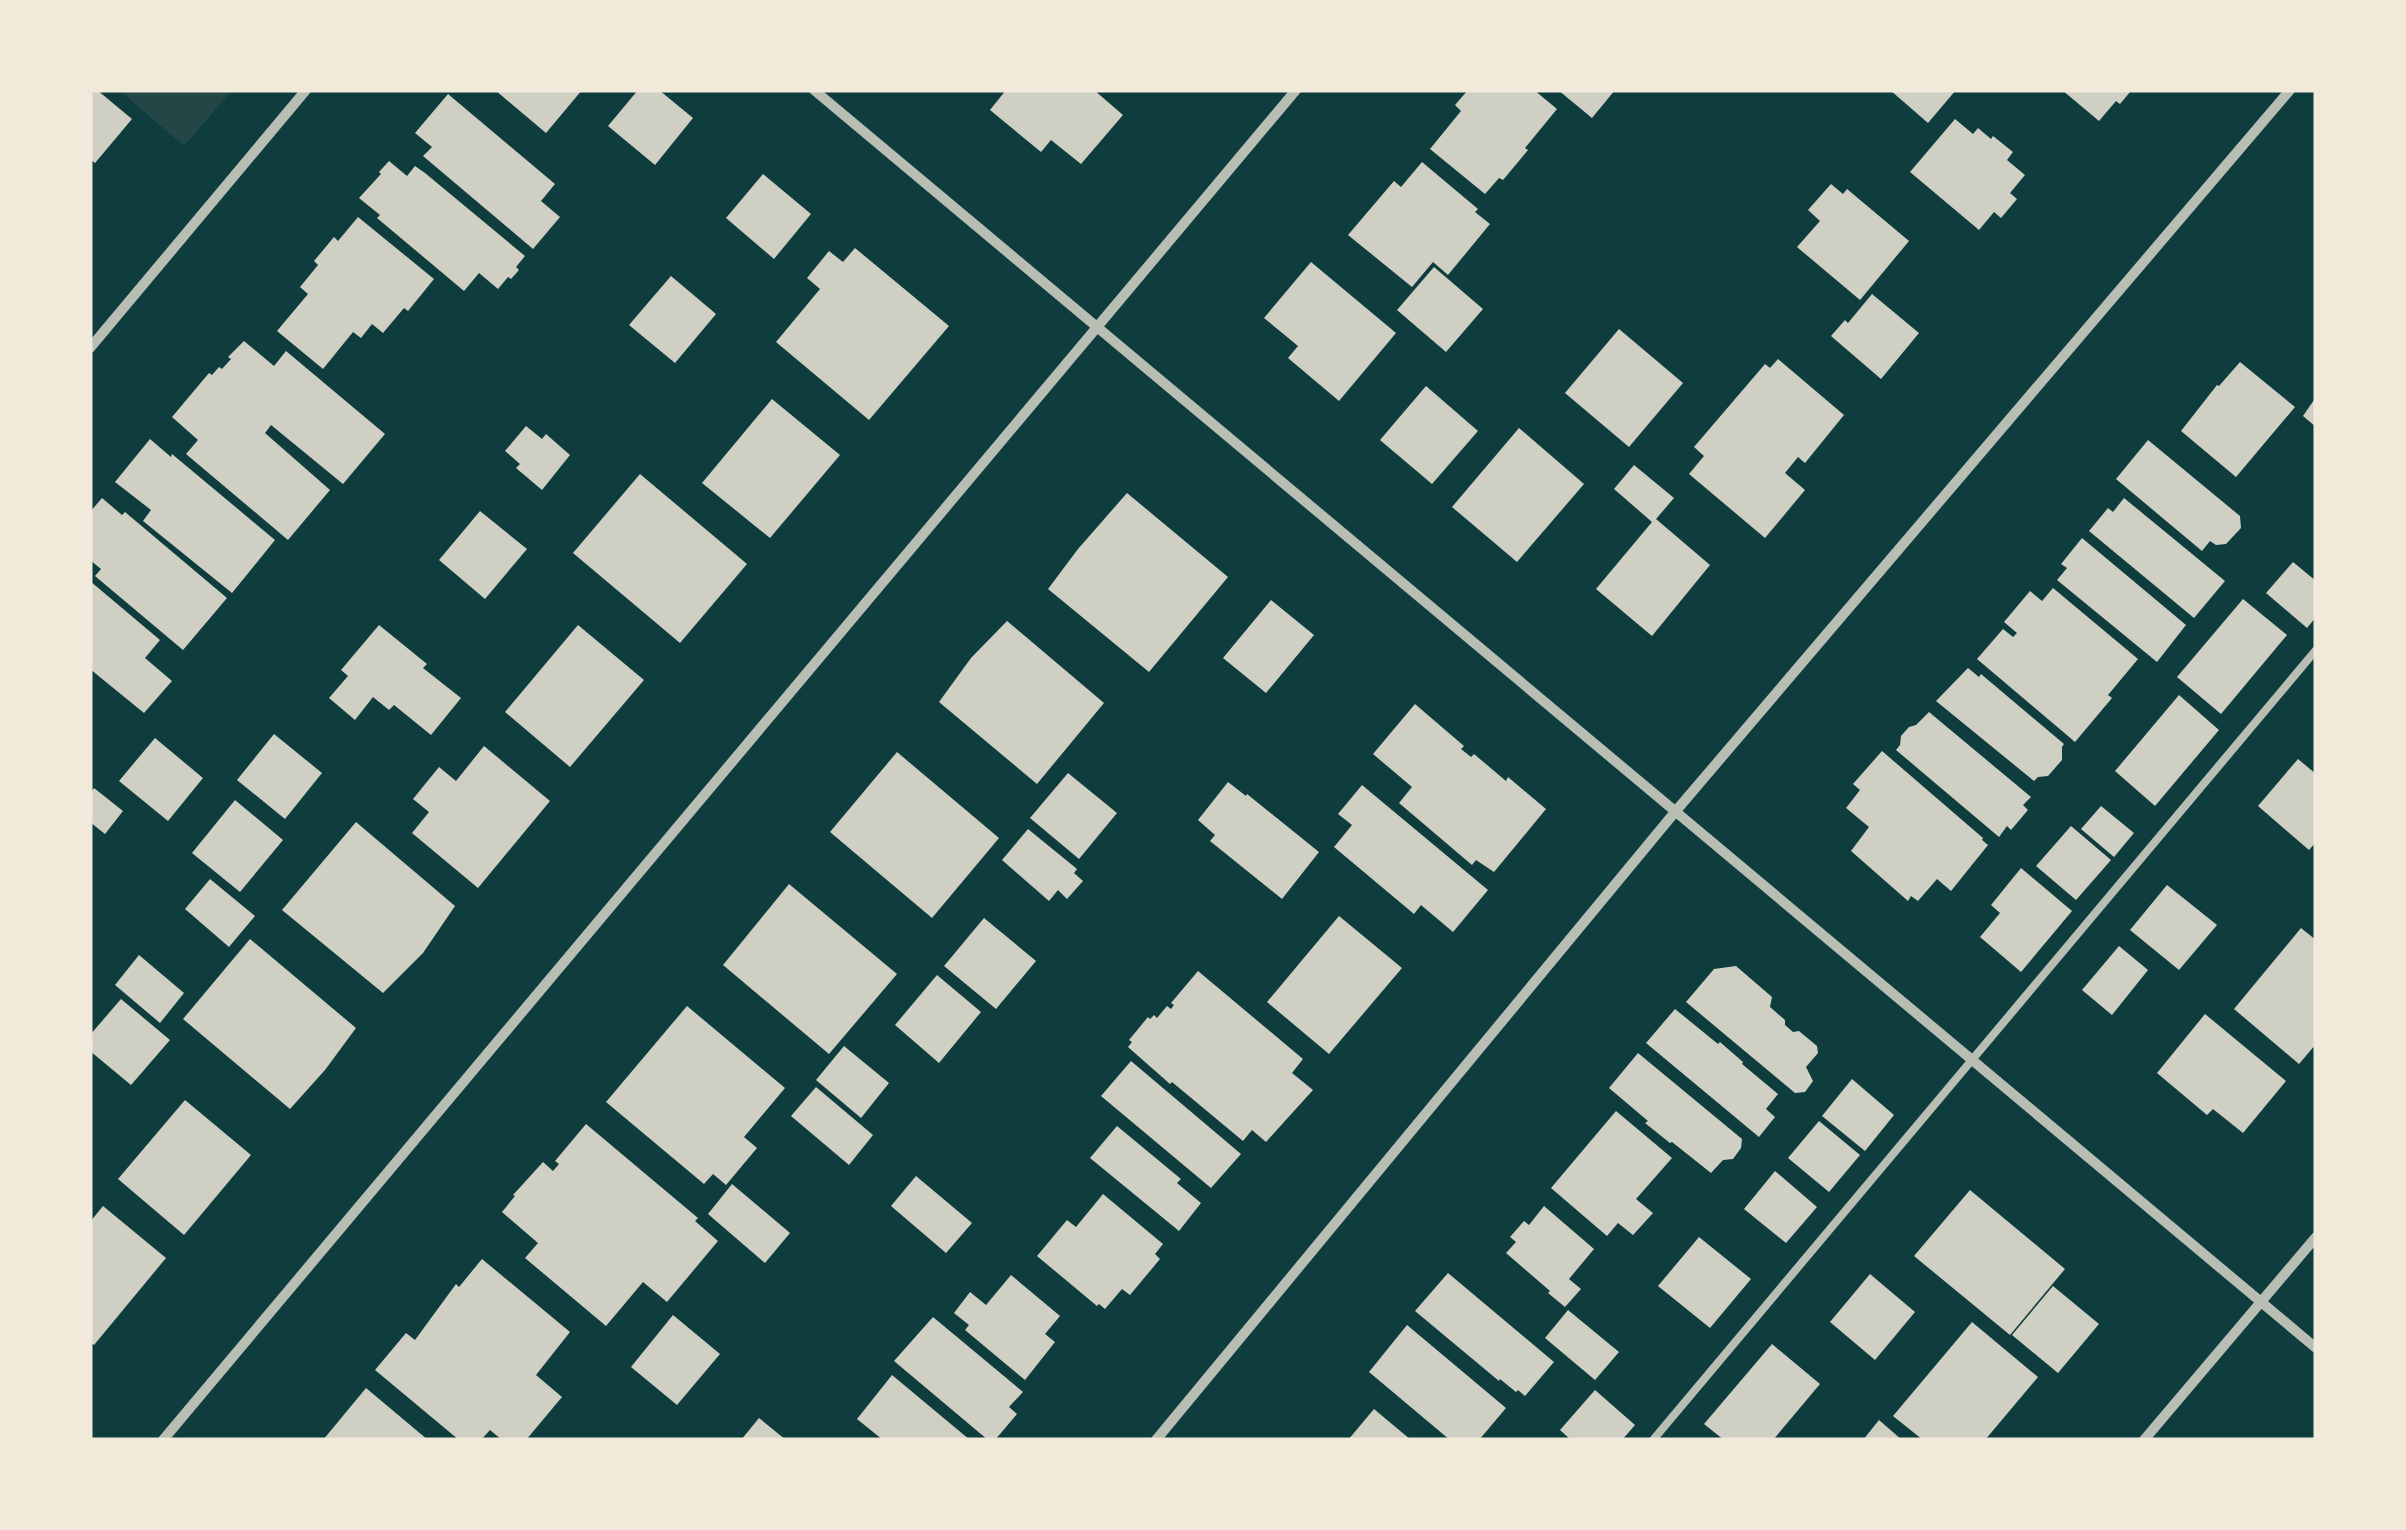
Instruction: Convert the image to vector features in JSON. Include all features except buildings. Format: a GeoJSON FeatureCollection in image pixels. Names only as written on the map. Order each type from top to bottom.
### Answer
{"type":"FeatureCollection","features":[{"type":"Feature","properties":{"kind":"street"},"geometry":{"type":"LineString","coordinates":[[90,348],[306,90]]}},
{"type":"Feature","properties":{"kind":"street"},"geometry":{"type":"LineString","coordinates":[[814,90],[2316,1348]]}},
{"type":"Feature","properties":{"kind":"street"},"geometry":{"type":"LineString","coordinates":[[163,1440],[1296,90]]}},
{"type":"Feature","properties":{"kind":"street"},"geometry":{"type":"LineString","coordinates":[[1156,1440],[1674,812],[2290,90]]}},
{"type":"Feature","properties":{"kind":"street"},"geometry":{"type":"LineString","coordinates":[[2144,1440],[2316,1237]]}},
{"type":"Feature","properties":{"kind":"lane"},"geometry":{"type":"LineString","coordinates":[[1652,1440],[2316,650]]}},
{"type":"Feature","properties":{"kind":"shaded area"},"geometry":{"type":"Polygon","coordinates":[[[119,90],[232,90],[184,146],[119,90]]]}}]}
